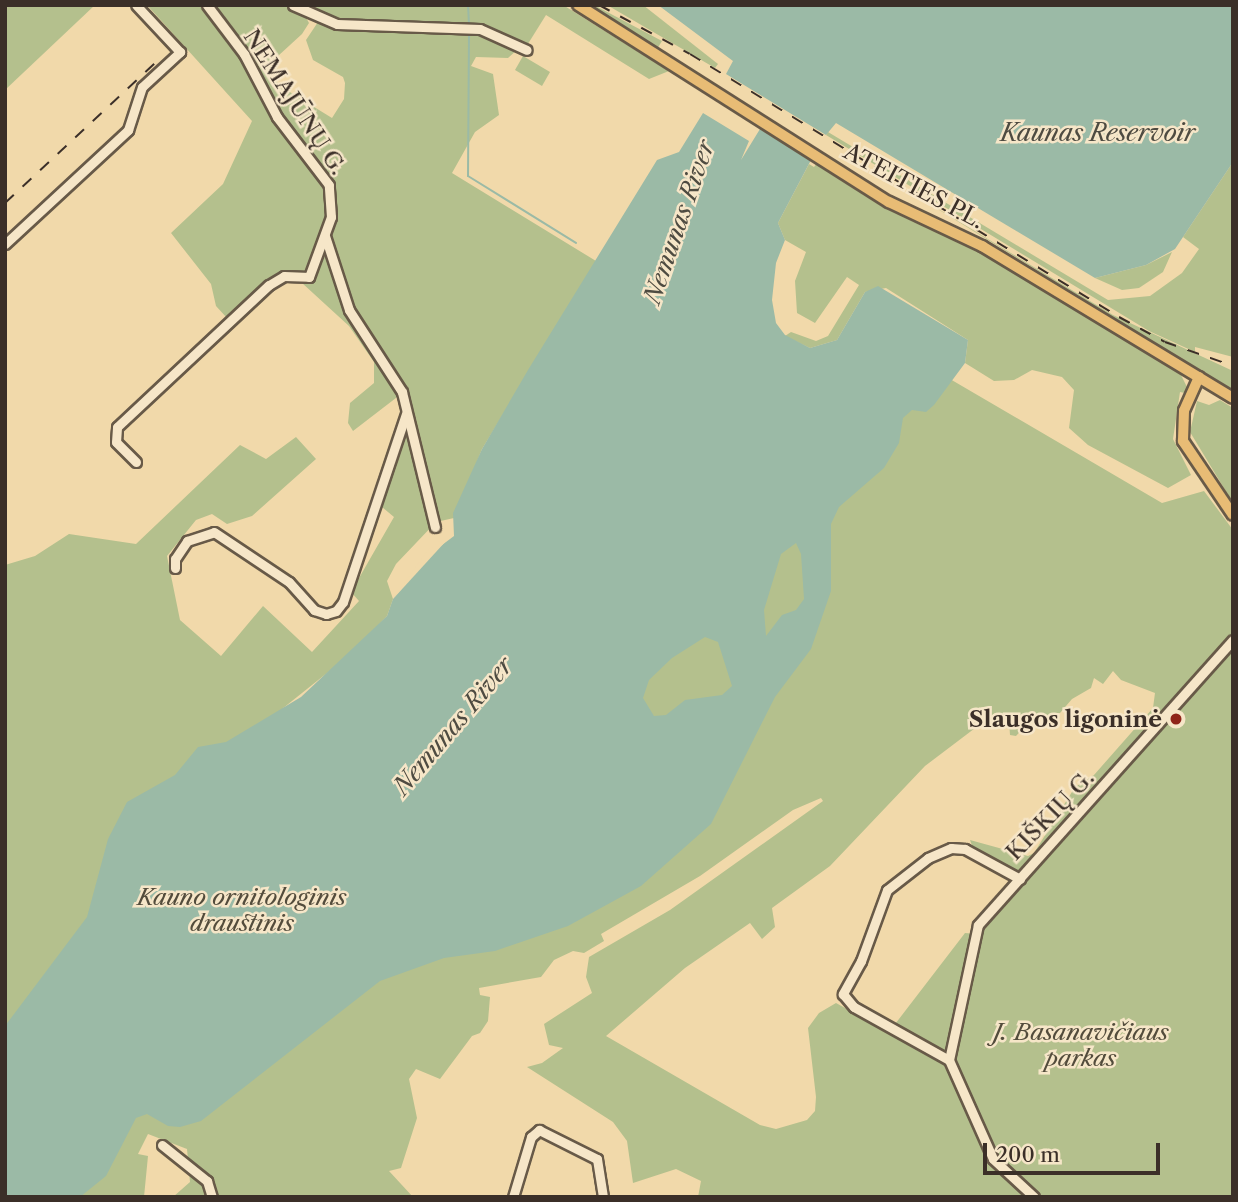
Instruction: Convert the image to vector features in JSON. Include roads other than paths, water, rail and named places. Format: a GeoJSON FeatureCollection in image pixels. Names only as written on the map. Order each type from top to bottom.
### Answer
{"type":"FeatureCollection","features":[{"type":"Feature","properties":{"kind":"main road","name":"ATEITIES PL."},"geometry":{"type":"LineString","coordinates":[[578,5],[889,202],[982,246],[1233,398]]}},
{"type":"Feature","properties":{"kind":"main road"},"geometry":{"type":"LineString","coordinates":[[1199,377],[1184,411],[1181,433],[1190,456],[1233,515]]}},
{"type":"Feature","properties":{"kind":"street"},"geometry":{"type":"LineString","coordinates":[[5,244],[128,130],[142,87],[180,51],[136,5]]}},
{"type":"Feature","properties":{"kind":"street","name":"NEMAJŪNŲ G."},"geometry":{"type":"LineString","coordinates":[[207,5],[244,54],[277,117],[329,186],[332,204],[325,236],[345,303],[395,375],[435,527]]}},
{"type":"Feature","properties":{"kind":"street"},"geometry":{"type":"LineString","coordinates":[[293,5],[337,24],[480,29],[527,50]]}},
{"type":"Feature","properties":{"kind":"street"},"geometry":{"type":"LineString","coordinates":[[136,462],[116,442],[117,427],[269,285],[284,276],[309,277],[325,236]]}},
{"type":"Feature","properties":{"kind":"street"},"geometry":{"type":"LineString","coordinates":[[175,568],[174,559],[187,541],[214,533],[289,582],[314,610],[326,614],[336,611],[343,602],[406,414]]}},
{"type":"Feature","properties":{"kind":"street","name":"KIŠKIŲ G."},"geometry":{"type":"LineString","coordinates":[[949,1060],[843,998],[883,897],[928,859],[951,848],[965,849],[1020,879],[1233,640]]}},
{"type":"Feature","properties":{"kind":"street"},"geometry":{"type":"LineString","coordinates":[[1020,879],[974,933],[949,1060],[993,1159],[1034,1197]]}},
{"type":"Feature","properties":{"kind":"street"},"geometry":{"type":"LineString","coordinates":[[513,1197],[531,1137],[539,1130],[597,1159],[603,1197]]}},
{"type":"Feature","properties":{"kind":"street"},"geometry":{"type":"LineString","coordinates":[[162,1145],[207,1181],[212,1197]]}},
{"type":"Feature","properties":{"kind":"water","name":"Kaunas Reservoir"},"geometry":{"type":"Polygon","coordinates":[[[658,5],[1233,5],[1233,162],[1175,249],[1146,265],[1095,278],[836,123],[826,135],[726,74],[733,61],[658,5]]]}},
{"type":"Feature","properties":{"kind":"water","name":"Kauno ornitologinis draustinis"},"geometry":{"type":"Polygon","coordinates":[[[703,113],[749,141],[741,160],[760,129],[811,160],[778,223],[785,240],[776,263],[772,300],[776,323],[785,335],[810,348],[837,340],[865,292],[878,286],[968,340],[965,363],[934,405],[926,412],[912,410],[903,418],[899,443],[884,468],[839,507],[831,524],[831,591],[811,649],[775,697],[711,824],[641,886],[568,926],[495,951],[444,958],[380,981],[201,1121],[180,1127],[168,1126],[147,1114],[136,1118],[106,1176],[80,1197],[5,1197],[5,1026],[87,917],[108,839],[127,802],[175,775],[198,747],[226,742],[301,697],[387,616],[393,599],[430,554],[454,536],[453,513],[482,449],[657,160],[679,152],[703,113]],[[796,543],[781,554],[764,610],[766,636],[782,615],[796,610],[804,599],[801,554],[796,543]],[[705,637],[672,658],[649,680],[643,698],[654,716],[666,715],[685,700],[722,695],[732,686],[718,642],[705,637]]]}},
{"type":"Feature","properties":{"kind":"waterway"},"geometry":{"type":"LineString","coordinates":[[468,5],[469,23]]}},
{"type":"Feature","properties":{"kind":"waterway"},"geometry":{"type":"LineString","coordinates":[[469,34],[468,176],[576,243]]}},
{"type":"Feature","properties":{"kind":"railway"},"geometry":{"type":"LineString","coordinates":[[599,5],[690,54],[1119,317],[1165,342],[1233,366]]}},
{"type":"Feature","properties":{"kind":"railway"},"geometry":{"type":"LineString","coordinates":[[5,203],[156,62]]}},
{"type":"Feature","properties":{"kind":"place","name":"Slaugos ligoninė"},"geometry":{"type":"Point","coordinates":[1176,719]}},
{"type":"Feature","properties":{"kind":"water label","name":"Nemunas River"},"geometry":{"type":"Point","coordinates":[679,222]}},
{"type":"Feature","properties":{"kind":"water label","name":"Nemunas River"},"geometry":{"type":"Point","coordinates":[453,726]}},
{"type":"Feature","properties":{"kind":"park label","name":"J. Basanavičiaus parkas"},"geometry":{"type":"Point","coordinates":[1081,1045]}}]}
